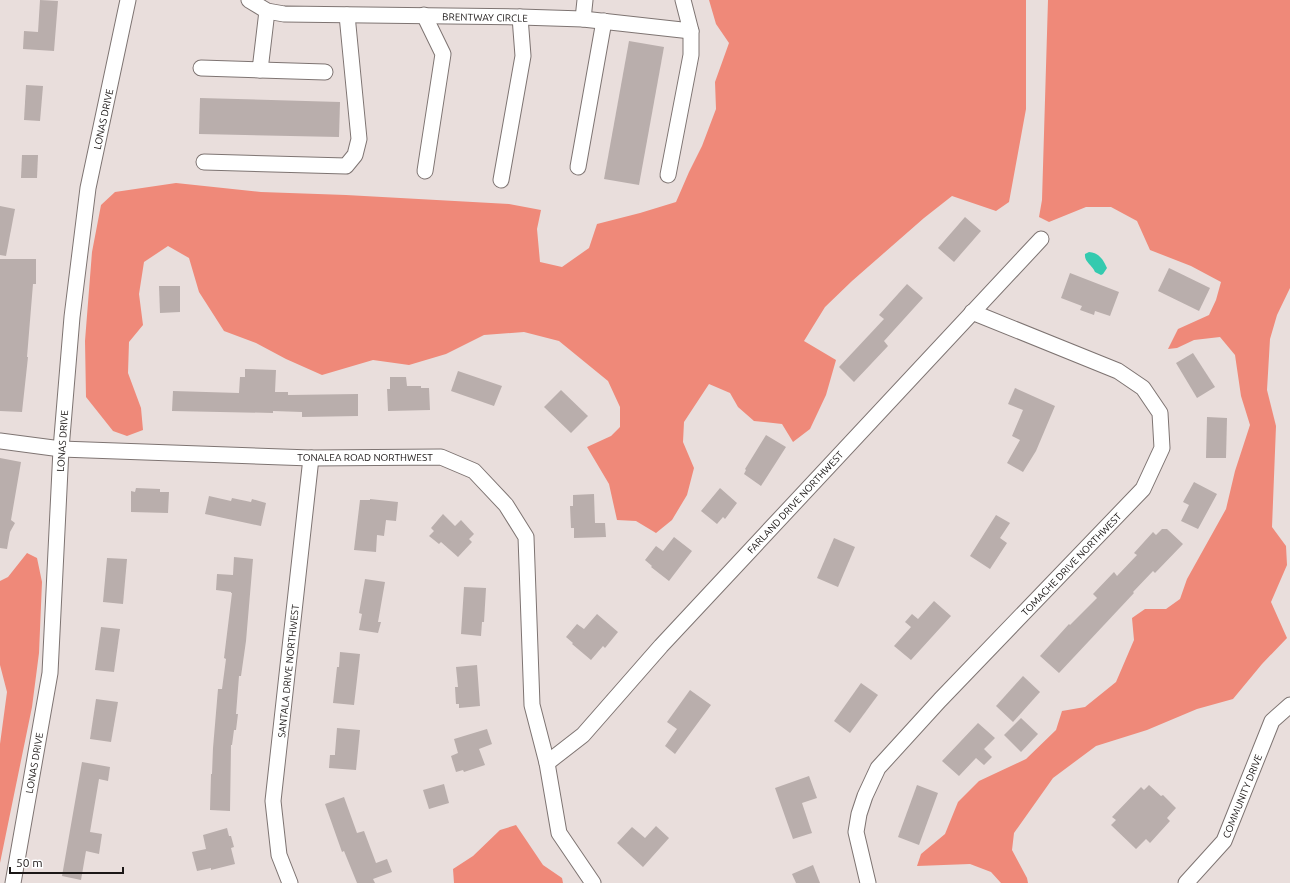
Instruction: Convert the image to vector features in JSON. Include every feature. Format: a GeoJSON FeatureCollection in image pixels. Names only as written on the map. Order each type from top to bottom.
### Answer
{"type":"FeatureCollection","features":[{"type":"Feature","properties":{"kind":"street","name":"LONAS DRIVE"},"geometry":{"type":"LineString","coordinates":[[13,883],[50,673],[61,449],[72,317],[88,188],[128,0]]}},
{"type":"Feature","properties":{"kind":"street","name":"BRENTWAY CIRCLE"},"geometry":{"type":"LineString","coordinates":[[249,0],[268,11],[284,14],[520,17],[604,21],[691,31]]}},
{"type":"Feature","properties":{"kind":"street"},"geometry":{"type":"LineString","coordinates":[[583,20],[585,0]]}},
{"type":"Feature","properties":{"kind":"street"},"geometry":{"type":"LineString","coordinates":[[668,175],[691,55],[691,31],[682,0]]}},
{"type":"Feature","properties":{"kind":"street"},"geometry":{"type":"LineString","coordinates":[[260,70],[268,11]]}},
{"type":"Feature","properties":{"kind":"street"},"geometry":{"type":"LineString","coordinates":[[204,162],[346,166],[355,155],[359,139],[347,15]]}},
{"type":"Feature","properties":{"kind":"street"},"geometry":{"type":"LineString","coordinates":[[424,15],[442,54],[424,171]]}},
{"type":"Feature","properties":{"kind":"street"},"geometry":{"type":"LineString","coordinates":[[501,180],[523,56],[520,17]]}},
{"type":"Feature","properties":{"kind":"street"},"geometry":{"type":"LineString","coordinates":[[578,167],[604,21]]}},
{"type":"Feature","properties":{"kind":"street"},"geometry":{"type":"LineString","coordinates":[[201,68],[325,72]]}},
{"type":"Feature","properties":{"kind":"street","name":"FARLAND DRIVE NORTHWEST"},"geometry":{"type":"LineString","coordinates":[[547,764],[583,735],[661,646],[1041,239]]}},
{"type":"Feature","properties":{"kind":"street","name":"TOMACHE DRIVE NORTHWEST"},"geometry":{"type":"LineString","coordinates":[[868,883],[856,832],[859,814],[865,796],[878,768],[940,700],[1144,489],[1162,448],[1160,413],[1143,388],[1118,371],[972,312]]}},
{"type":"Feature","properties":{"kind":"street","name":"TONALEA ROAD NORTHWEST"},"geometry":{"type":"LineString","coordinates":[[0,441],[61,449],[311,458],[441,457],[474,471],[506,505],[526,537],[532,705],[547,764],[559,833],[593,883]]}},
{"type":"Feature","properties":{"kind":"street","name":"SANTALA DRIVE NORTHWEST"},"geometry":{"type":"LineString","coordinates":[[290,883],[279,855],[274,802],[311,458]]}},
{"type":"Feature","properties":{"kind":"street","name":"COMMUNITY DRIVE"},"geometry":{"type":"LineString","coordinates":[[1186,883],[1224,841],[1272,721],[1290,704]]}},
{"type":"Feature","properties":{"kind":"shaded area"},"geometry":{"type":"Polygon","coordinates":[[[709,0],[1026,0],[1026,109],[1009,202],[996,211],[952,196],[924,218],[852,281],[825,307],[804,341],[836,360],[826,395],[810,429],[793,442],[782,424],[754,421],[738,407],[730,393],[709,384],[684,422],[683,442],[694,468],[687,495],[672,520],[656,533],[636,521],[617,520],[609,484],[587,447],[611,436],[620,427],[620,407],[608,381],[559,341],[524,332],[484,335],[446,354],[409,365],[373,360],[322,375],[286,359],[256,343],[224,331],[199,292],[189,258],[168,246],[144,262],[139,294],[143,325],[129,342],[128,373],[141,408],[143,430],[127,436],[113,431],[86,397],[85,341],[92,252],[101,205],[115,192],[176,183],[261,192],[509,204],[541,210],[537,229],[540,262],[562,267],[589,248],[597,224],[676,202],[702,146],[716,109],[715,82],[729,43],[716,24],[709,0]]]}},
{"type":"Feature","properties":{"kind":"shaded area"},"geometry":{"type":"Polygon","coordinates":[[[1048,0],[1290,0],[1290,288],[1277,315],[1270,339],[1267,390],[1276,426],[1272,527],[1286,546],[1287,565],[1271,602],[1287,638],[1262,664],[1233,699],[1197,709],[1147,730],[1096,746],[1053,778],[1014,833],[1012,850],[1027,878],[1028,883],[1001,883],[991,872],[970,864],[917,866],[921,854],[945,834],[958,802],[979,781],[1026,759],[1056,730],[1062,711],[1085,707],[1116,682],[1134,640],[1132,618],[1145,609],[1166,609],[1180,599],[1187,579],[1226,509],[1235,471],[1250,425],[1241,396],[1235,355],[1220,337],[1194,340],[1177,348],[1168,349],[1178,329],[1209,315],[1216,300],[1221,282],[1191,266],[1150,250],[1137,221],[1111,207],[1086,207],[1049,222],[1039,217],[1042,200],[1048,0]]]}},
{"type":"Feature","properties":{"kind":"shaded area"},"geometry":{"type":"Polygon","coordinates":[[[1089,252],[1098,255],[1104,262],[1107,268],[1103,274],[1101,275],[1095,272],[1087,261],[1085,254],[1089,252]]]}},
{"type":"Feature","properties":{"kind":"shaded area"},"geometry":{"type":"Polygon","coordinates":[[[27,553],[37,558],[42,582],[39,653],[32,707],[0,863],[0,744],[7,692],[0,665],[0,581],[8,577],[27,553]]]}},
{"type":"Feature","properties":{"kind":"shaded area"},"geometry":{"type":"Polygon","coordinates":[[[516,825],[543,865],[562,878],[563,883],[454,883],[453,869],[473,856],[500,830],[516,825]]]}},
{"type":"Feature","properties":{"kind":"building"},"geometry":{"type":"Polygon","coordinates":[[[40,0],[58,1],[54,51],[23,49],[24,31],[38,32],[40,0]]]}},
{"type":"Feature","properties":{"kind":"building"},"geometry":{"type":"Polygon","coordinates":[[[629,41],[664,47],[639,185],[604,179],[629,41]]]}},
{"type":"Feature","properties":{"kind":"building"},"geometry":{"type":"Polygon","coordinates":[[[26,85],[43,86],[40,121],[24,120],[26,85]]]}},
{"type":"Feature","properties":{"kind":"building"},"geometry":{"type":"Polygon","coordinates":[[[200,98],[340,102],[339,137],[199,134],[200,98]]]}},
{"type":"Feature","properties":{"kind":"building"},"geometry":{"type":"Polygon","coordinates":[[[22,155],[38,155],[37,178],[21,178],[22,155]]]}},
{"type":"Feature","properties":{"kind":"building"},"geometry":{"type":"Polygon","coordinates":[[[0,206],[15,209],[6,256],[0,255],[0,206]]]}},
{"type":"Feature","properties":{"kind":"building"},"geometry":{"type":"Polygon","coordinates":[[[965,217],[981,231],[954,262],[938,248],[965,217]]]}},
{"type":"Feature","properties":{"kind":"building"},"geometry":{"type":"Polygon","coordinates":[[[0,259],[36,259],[36,284],[33,284],[28,357],[22,412],[0,411],[0,259]]]}},
{"type":"Feature","properties":{"kind":"building"},"geometry":{"type":"Polygon","coordinates":[[[1169,268],[1210,288],[1199,311],[1158,291],[1169,268]]]}},
{"type":"Feature","properties":{"kind":"building"},"geometry":{"type":"Polygon","coordinates":[[[1070,273],[1119,292],[1110,316],[1095,311],[1094,315],[1080,310],[1082,306],[1061,298],[1070,273]]]}},
{"type":"Feature","properties":{"kind":"building"},"geometry":{"type":"Polygon","coordinates":[[[907,284],[923,298],[884,341],[888,346],[854,382],[839,367],[884,319],[879,315],[907,284]]]}},
{"type":"Feature","properties":{"kind":"building"},"geometry":{"type":"Polygon","coordinates":[[[159,286],[180,286],[180,312],[160,313],[159,286]]]}},
{"type":"Feature","properties":{"kind":"building"},"geometry":{"type":"Polygon","coordinates":[[[1193,353],[1215,387],[1197,398],[1176,363],[1193,353]]]}},
{"type":"Feature","properties":{"kind":"building"},"geometry":{"type":"Polygon","coordinates":[[[245,369],[276,370],[275,392],[288,392],[288,395],[358,394],[358,416],[302,417],[302,412],[273,411],[273,413],[172,411],[173,391],[239,393],[240,377],[245,377],[245,369]]]}},
{"type":"Feature","properties":{"kind":"building"},"geometry":{"type":"Polygon","coordinates":[[[458,371],[502,386],[494,406],[451,391],[458,371]]]}},
{"type":"Feature","properties":{"kind":"building"},"geometry":{"type":"Polygon","coordinates":[[[390,377],[406,377],[407,386],[421,386],[421,388],[429,388],[430,410],[388,411],[387,389],[390,389],[390,377]]]}},
{"type":"Feature","properties":{"kind":"building"},"geometry":{"type":"Polygon","coordinates":[[[1015,388],[1055,406],[1036,451],[1023,472],[1007,463],[1020,440],[1012,436],[1023,410],[1008,404],[1015,388]]]}},
{"type":"Feature","properties":{"kind":"building"},"geometry":{"type":"Polygon","coordinates":[[[561,390],[588,416],[571,433],[544,407],[561,390]]]}},
{"type":"Feature","properties":{"kind":"building"},"geometry":{"type":"Polygon","coordinates":[[[1207,417],[1227,418],[1226,458],[1206,458],[1207,417]]]}},
{"type":"Feature","properties":{"kind":"building"},"geometry":{"type":"Polygon","coordinates":[[[766,435],[786,447],[761,486],[744,474],[745,469],[766,435]]]}},
{"type":"Feature","properties":{"kind":"building"},"geometry":{"type":"Polygon","coordinates":[[[0,458],[21,462],[11,520],[15,523],[10,532],[7,549],[0,548],[0,458]]]}},
{"type":"Feature","properties":{"kind":"building"},"geometry":{"type":"Polygon","coordinates":[[[1194,482],[1217,494],[1198,529],[1181,521],[1189,505],[1183,502],[1194,482]]]}},
{"type":"Feature","properties":{"kind":"building"},"geometry":{"type":"Polygon","coordinates":[[[136,488],[160,489],[160,492],[169,492],[168,513],[131,512],[131,491],[135,492],[136,488]]]}},
{"type":"Feature","properties":{"kind":"building"},"geometry":{"type":"Polygon","coordinates":[[[720,488],[737,503],[725,519],[723,517],[717,524],[701,511],[720,488]]]}},
{"type":"Feature","properties":{"kind":"building"},"geometry":{"type":"Polygon","coordinates":[[[594,494],[595,523],[605,523],[606,537],[574,538],[574,528],[571,528],[570,506],[573,506],[573,495],[594,494]]]}},
{"type":"Feature","properties":{"kind":"building"},"geometry":{"type":"Polygon","coordinates":[[[209,496],[231,501],[232,498],[251,502],[252,499],[266,503],[261,526],[205,514],[209,496]]]}},
{"type":"Feature","properties":{"kind":"building"},"geometry":{"type":"Polygon","coordinates":[[[370,499],[398,502],[396,521],[386,520],[384,536],[377,535],[376,552],[354,550],[360,500],[370,499]]]}},
{"type":"Feature","properties":{"kind":"building"},"geometry":{"type":"Polygon","coordinates":[[[443,514],[455,526],[461,520],[474,534],[469,539],[472,542],[458,557],[441,542],[439,544],[429,536],[434,531],[431,528],[443,514]]]}},
{"type":"Feature","properties":{"kind":"building"},"geometry":{"type":"Polygon","coordinates":[[[996,515],[1010,523],[1000,538],[1007,543],[990,569],[970,556],[996,515]]]}},
{"type":"Feature","properties":{"kind":"building"},"geometry":{"type":"Polygon","coordinates":[[[1162,529],[1167,529],[1183,544],[1155,573],[1153,571],[1059,673],[1040,656],[1069,624],[1070,625],[1097,598],[1093,594],[1114,572],[1117,576],[1137,555],[1134,553],[1153,532],[1156,535],[1162,529]]]}},
{"type":"Feature","properties":{"kind":"building"},"geometry":{"type":"Polygon","coordinates":[[[674,537],[692,551],[669,581],[651,567],[652,566],[645,560],[656,546],[663,551],[674,537]]]}},
{"type":"Feature","properties":{"kind":"building"},"geometry":{"type":"Polygon","coordinates":[[[834,538],[855,547],[838,587],[817,578],[834,538]]]}},
{"type":"Feature","properties":{"kind":"building"},"geometry":{"type":"Polygon","coordinates":[[[234,557],[253,559],[246,641],[241,676],[239,676],[236,714],[238,714],[236,730],[234,730],[231,745],[230,811],[210,810],[211,774],[218,689],[222,689],[226,659],[224,658],[232,593],[216,590],[217,574],[233,575],[234,557]]]}},
{"type":"Feature","properties":{"kind":"building"},"geometry":{"type":"Polygon","coordinates":[[[107,558],[127,559],[123,604],[103,602],[107,558]]]}},
{"type":"Feature","properties":{"kind":"building"},"geometry":{"type":"Polygon","coordinates":[[[365,579],[385,582],[378,622],[381,622],[378,633],[359,630],[362,614],[359,613],[365,579]]]}},
{"type":"Feature","properties":{"kind":"building"},"geometry":{"type":"Polygon","coordinates":[[[464,587],[486,588],[484,622],[482,622],[481,636],[461,634],[464,587]]]}},
{"type":"Feature","properties":{"kind":"building"},"geometry":{"type":"Polygon","coordinates":[[[934,601],[951,616],[911,660],[894,646],[911,627],[905,622],[912,614],[918,619],[934,601]]]}},
{"type":"Feature","properties":{"kind":"building"},"geometry":{"type":"Polygon","coordinates":[[[597,614],[618,632],[605,648],[603,646],[591,660],[566,637],[577,624],[584,629],[597,614]]]}},
{"type":"Feature","properties":{"kind":"building"},"geometry":{"type":"Polygon","coordinates":[[[101,627],[120,629],[114,672],[95,670],[101,627]]]}},
{"type":"Feature","properties":{"kind":"building"},"geometry":{"type":"Polygon","coordinates":[[[340,652],[360,654],[354,705],[333,703],[340,652]]]}},
{"type":"Feature","properties":{"kind":"building"},"geometry":{"type":"Polygon","coordinates":[[[477,665],[480,706],[459,708],[459,704],[456,704],[455,687],[458,687],[456,667],[477,665]]]}},
{"type":"Feature","properties":{"kind":"building"},"geometry":{"type":"Polygon","coordinates":[[[1023,676],[1040,692],[1013,722],[996,706],[1023,676]]]}},
{"type":"Feature","properties":{"kind":"building"},"geometry":{"type":"Polygon","coordinates":[[[861,683],[878,695],[850,733],[834,721],[861,683]]]}},
{"type":"Feature","properties":{"kind":"building"},"geometry":{"type":"Polygon","coordinates":[[[690,690],[711,705],[675,754],[665,746],[677,729],[667,722],[690,690]]]}},
{"type":"Feature","properties":{"kind":"building"},"geometry":{"type":"Polygon","coordinates":[[[96,699],[118,702],[111,742],[90,739],[96,699]]]}},
{"type":"Feature","properties":{"kind":"building"},"geometry":{"type":"Polygon","coordinates":[[[1021,718],[1038,734],[1021,752],[1004,735],[1021,718]]]}},
{"type":"Feature","properties":{"kind":"building"},"geometry":{"type":"Polygon","coordinates":[[[978,723],[995,738],[984,749],[992,757],[984,765],[976,758],[959,776],[942,761],[978,723]]]}},
{"type":"Feature","properties":{"kind":"building"},"geometry":{"type":"Polygon","coordinates":[[[337,728],[360,730],[356,770],[329,768],[330,755],[335,755],[337,728]]]}},
{"type":"Feature","properties":{"kind":"building"},"geometry":{"type":"Polygon","coordinates":[[[487,729],[492,744],[479,749],[485,765],[464,772],[463,770],[456,772],[451,756],[458,753],[454,739],[487,729]]]}},
{"type":"Feature","properties":{"kind":"building"},"geometry":{"type":"Polygon","coordinates":[[[82,762],[110,767],[108,781],[99,779],[90,832],[102,834],[99,854],[86,851],[81,880],[62,876],[82,762]]]}},
{"type":"Feature","properties":{"kind":"building"},"geometry":{"type":"Polygon","coordinates":[[[809,776],[817,798],[802,803],[812,833],[793,839],[775,788],[809,776]]]}},
{"type":"Feature","properties":{"kind":"building"},"geometry":{"type":"Polygon","coordinates":[[[444,784],[449,803],[429,809],[423,790],[444,784]]]}},
{"type":"Feature","properties":{"kind":"building"},"geometry":{"type":"Polygon","coordinates":[[[917,785],[938,793],[919,845],[898,837],[917,785]]]}},
{"type":"Feature","properties":{"kind":"building"},"geometry":{"type":"Polygon","coordinates":[[[1149,785],[1161,796],[1163,795],[1176,808],[1167,818],[1170,821],[1150,843],[1146,839],[1136,849],[1111,825],[1116,820],[1112,817],[1141,787],[1144,790],[1149,785]]]}},
{"type":"Feature","properties":{"kind":"building"},"geometry":{"type":"Polygon","coordinates":[[[344,797],[357,833],[364,831],[376,863],[387,859],[392,872],[373,879],[375,883],[357,883],[344,851],[342,852],[325,804],[344,797]]]}},
{"type":"Feature","properties":{"kind":"building"},"geometry":{"type":"Polygon","coordinates":[[[656,826],[669,838],[643,867],[617,843],[632,827],[645,838],[656,826]]]}},
{"type":"Feature","properties":{"kind":"building"},"geometry":{"type":"Polygon","coordinates":[[[227,828],[234,847],[231,848],[235,864],[211,870],[211,868],[197,871],[192,852],[206,849],[203,835],[227,828]]]}},
{"type":"Feature","properties":{"kind":"building"},"geometry":{"type":"Polygon","coordinates":[[[813,865],[820,883],[796,883],[792,874],[813,865]]]}}]}
